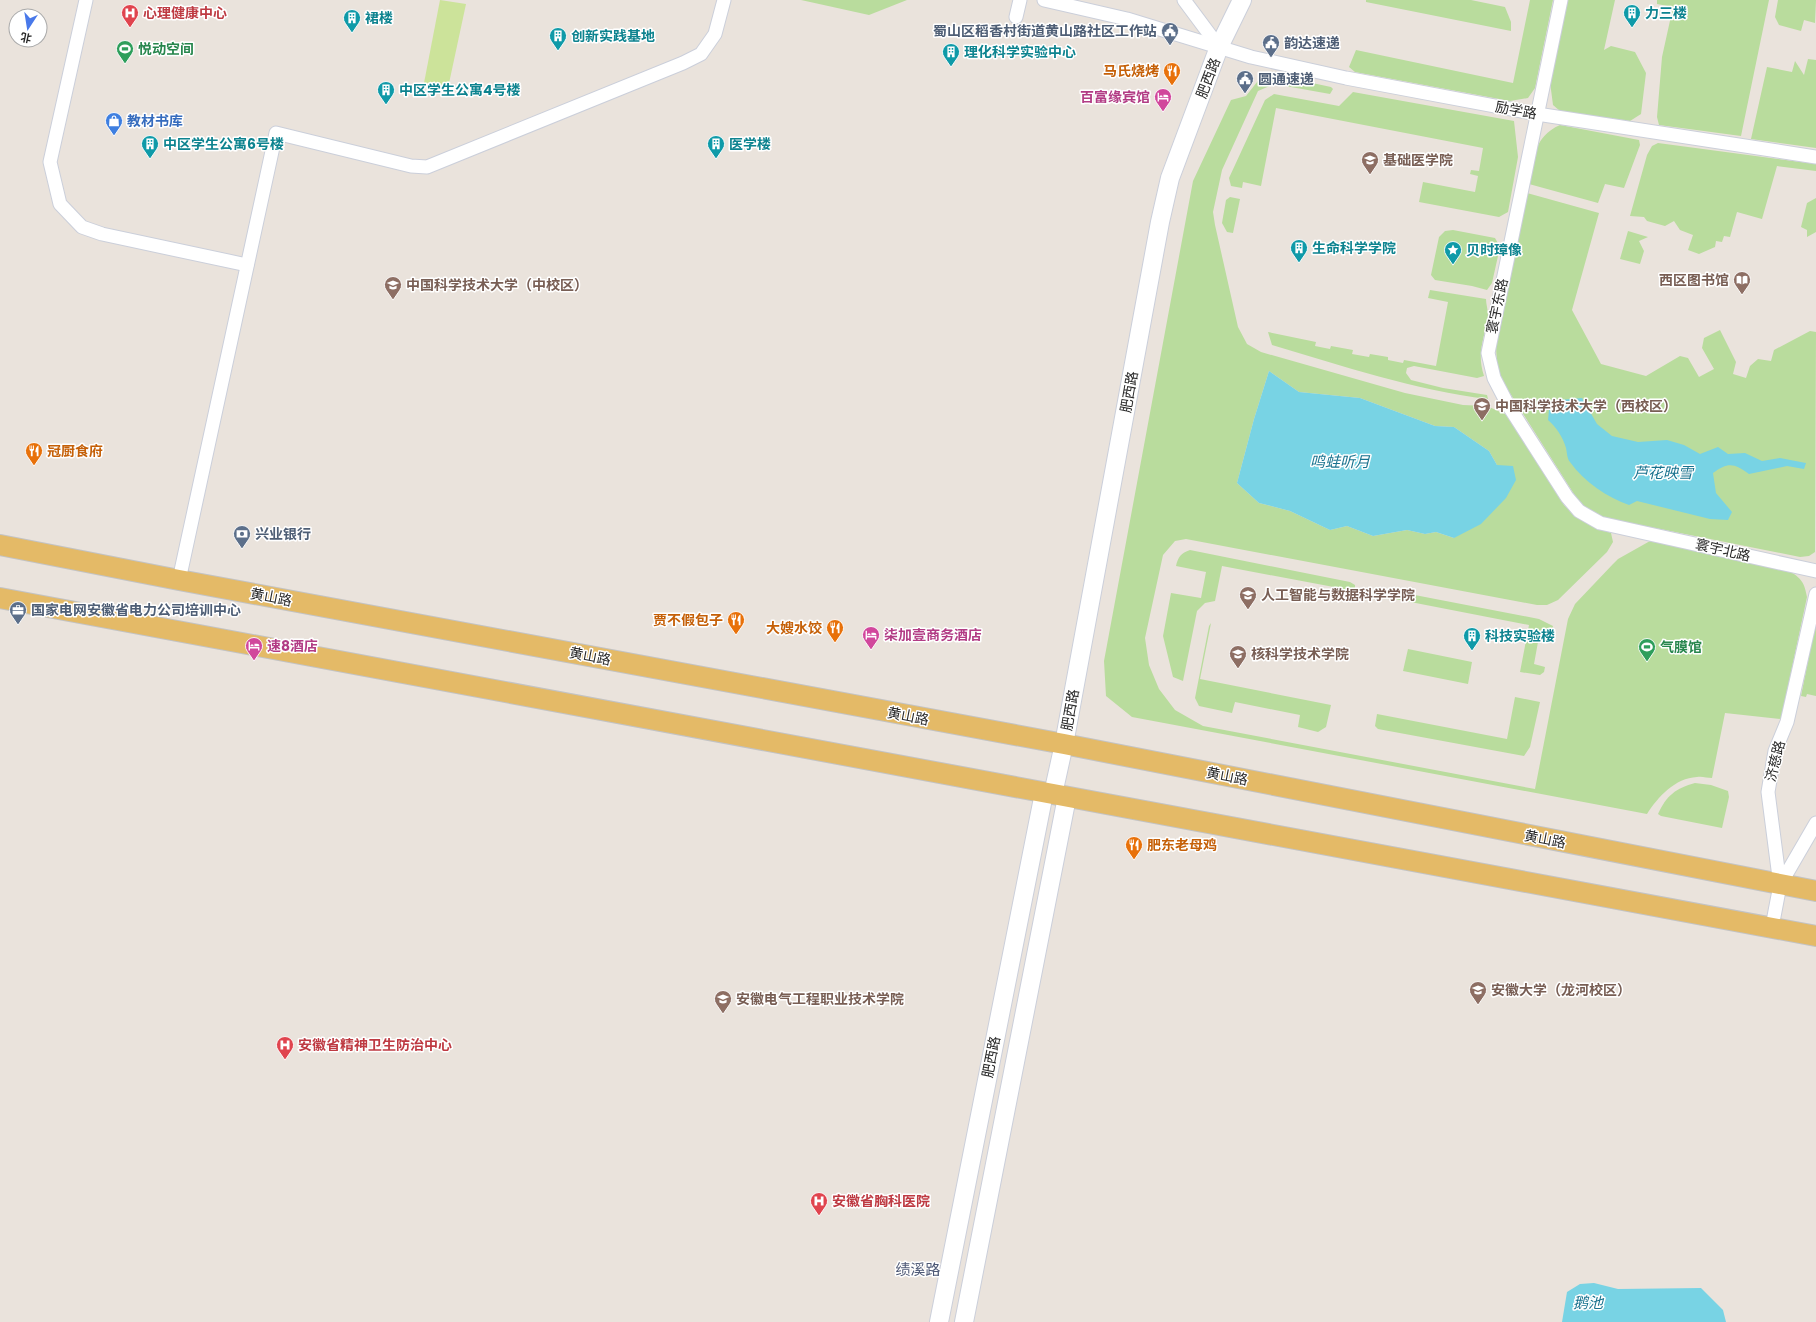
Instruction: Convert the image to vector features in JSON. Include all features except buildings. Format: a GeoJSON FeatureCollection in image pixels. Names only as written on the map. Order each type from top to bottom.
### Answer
{"type":"FeatureCollection","features":[{"type":"Feature","properties":{"kind":"main road","name":"肥西路"},"geometry":{"type":"LineString","coordinates":[[939,1322],[1054,795],[1166,192],[1219,47],[1242,0]]}},
{"type":"Feature","properties":{"kind":"main road","name":"黄山路"},"geometry":{"type":"LineString","coordinates":[[0,544],[179,580],[1064,744],[1816,891]]}},
{"type":"Feature","properties":{"kind":"main road"},"geometry":{"type":"LineString","coordinates":[[0,598],[1816,936]]}},
{"type":"Feature","properties":{"kind":"main road","name":"肥西路"},"geometry":{"type":"LineString","coordinates":[[964,1322],[1054,795]]}},
{"type":"Feature","properties":{"kind":"street"},"geometry":{"type":"LineString","coordinates":[[86,0],[50,162],[60,204],[82,227],[102,234],[247,265]]}},
{"type":"Feature","properties":{"kind":"street"},"geometry":{"type":"LineString","coordinates":[[179,580],[276,133],[411,166],[427,166],[683,63],[701,54],[715,34],[724,0]]}},
{"type":"Feature","properties":{"kind":"street"},"geometry":{"type":"LineString","coordinates":[[1016,17],[1020,0]]}},
{"type":"Feature","properties":{"kind":"street","name":"励学路"},"geometry":{"type":"LineString","coordinates":[[1044,0],[1127,19],[1251,57],[1346,78],[1537,114],[1816,157]]}},
{"type":"Feature","properties":{"kind":"street"},"geometry":{"type":"LineString","coordinates":[[1184,0],[1219,47]]}},
{"type":"Feature","properties":{"kind":"street","name":"寰宇东路"},"geometry":{"type":"LineString","coordinates":[[1561,0],[1488,353],[1494,378],[1508,405],[1567,498],[1579,511],[1600,523],[1631,530]]}},
{"type":"Feature","properties":{"kind":"street","name":"寰宇北路"},"geometry":{"type":"LineString","coordinates":[[1631,530],[1816,571]]}},
{"type":"Feature","properties":{"kind":"street","name":"济慈路"},"geometry":{"type":"LineString","coordinates":[[1780,885],[1768,792],[1769,781],[1776,751],[1787,722],[1816,594]]}},
{"type":"Feature","properties":{"kind":"street"},"geometry":{"type":"LineString","coordinates":[[1772,927],[1780,885],[1816,823]]}},
{"type":"Feature","properties":{"kind":"green space"},"geometry":{"type":"Polygon","coordinates":[[[440,0],[466,4],[448,88],[424,83],[440,0]]]}},
{"type":"Feature","properties":{"kind":"green space"},"geometry":{"type":"Polygon","coordinates":[[[801,0],[907,0],[869,15],[801,0]]]}},
{"type":"Feature","properties":{"kind":"green space"},"geometry":{"type":"Polygon","coordinates":[[[1366,0],[1471,0],[1505,7],[1511,22],[1511,31],[1366,2],[1366,0]]]}},
{"type":"Feature","properties":{"kind":"green space"},"geometry":{"type":"Polygon","coordinates":[[[1530,0],[1553,0],[1535,88],[1528,98],[1510,101],[1355,72],[1349,67],[1356,50],[1513,83],[1530,0]]]}},
{"type":"Feature","properties":{"kind":"green space"},"geometry":{"type":"Polygon","coordinates":[[[1568,0],[1615,0],[1604,50],[1611,46],[1635,52],[1646,73],[1641,114],[1630,121],[1560,111],[1553,105],[1550,82],[1568,0]]]}},
{"type":"Feature","properties":{"kind":"green space"},"geometry":{"type":"Polygon","coordinates":[[[1657,0],[1769,0],[1741,136],[1659,125],[1657,117],[1662,57],[1673,7],[1657,4],[1657,0]]]}},
{"type":"Feature","properties":{"kind":"green space"},"geometry":{"type":"Polygon","coordinates":[[[1778,0],[1816,0],[1815,23],[1804,20],[1801,31],[1779,25],[1775,17],[1778,0]]]}},
{"type":"Feature","properties":{"kind":"green space"},"geometry":{"type":"Polygon","coordinates":[[[1808,59],[1816,60],[1816,148],[1751,139],[1767,67],[1792,72],[1795,61],[1804,75],[1808,59]]]}},
{"type":"Feature","properties":{"kind":"green space"},"geometry":{"type":"Polygon","coordinates":[[[1270,74],[1331,87],[1333,89],[1330,94],[1274,84],[1258,91],[1222,170],[1213,212],[1238,327],[1247,344],[1261,352],[1405,393],[1463,405],[1487,406],[1507,415],[1564,505],[1586,522],[1611,533],[1613,542],[1607,552],[1558,600],[1547,605],[1537,605],[1186,539],[1175,541],[1163,555],[1145,638],[1149,665],[1159,689],[1175,710],[1203,726],[1535,789],[1568,619],[1575,604],[1618,559],[1650,541],[1785,569],[1794,574],[1803,583],[1806,591],[1807,597],[1781,719],[1725,713],[1712,778],[1689,778],[1681,781],[1662,795],[1647,814],[1132,717],[1106,696],[1104,661],[1193,181],[1231,100],[1246,96],[1261,77],[1270,74]],[[1269,371],[1254,419],[1237,483],[1259,503],[1290,511],[1330,530],[1347,526],[1373,536],[1407,530],[1425,534],[1436,532],[1454,538],[1497,465],[1489,451],[1454,427],[1435,426],[1360,398],[1299,392],[1269,371]]]}},
{"type":"Feature","properties":{"kind":"green space"},"geometry":{"type":"Polygon","coordinates":[[[1353,92],[1514,121],[1518,157],[1508,212],[1499,217],[1419,202],[1423,182],[1475,192],[1478,176],[1470,174],[1471,170],[1479,171],[1483,148],[1276,108],[1261,186],[1243,182],[1242,188],[1231,186],[1229,178],[1265,100],[1274,94],[1339,106],[1353,92]]]}},
{"type":"Feature","properties":{"kind":"green space"},"geometry":{"type":"Polygon","coordinates":[[[1560,125],[1639,140],[1640,145],[1624,188],[1605,184],[1598,203],[1529,184],[1534,157],[1540,142],[1551,130],[1560,125]]]}},
{"type":"Feature","properties":{"kind":"green space"},"geometry":{"type":"Polygon","coordinates":[[[1658,143],[1816,164],[1816,171],[1777,166],[1762,219],[1737,212],[1730,237],[1724,236],[1722,242],[1716,241],[1715,247],[1699,254],[1688,250],[1693,235],[1680,230],[1674,221],[1665,226],[1647,221],[1644,217],[1630,216],[1647,155],[1652,146],[1658,143]]]}},
{"type":"Feature","properties":{"kind":"green space"},"geometry":{"type":"Polygon","coordinates":[[[1527,193],[1599,213],[1572,310],[1601,364],[1646,376],[1680,356],[1688,358],[1699,377],[1714,369],[1702,348],[1704,338],[1720,330],[1736,362],[1733,374],[1746,378],[1750,366],[1758,359],[1771,361],[1774,350],[1810,331],[1816,332],[1815,552],[1809,556],[1800,557],[1605,518],[1592,512],[1579,502],[1501,379],[1497,365],[1496,346],[1527,193]]]}},
{"type":"Feature","properties":{"kind":"green space"},"geometry":{"type":"Polygon","coordinates":[[[1230,197],[1240,199],[1233,233],[1227,232],[1222,223],[1226,200],[1230,197]]]}},
{"type":"Feature","properties":{"kind":"green space"},"geometry":{"type":"Polygon","coordinates":[[[1816,198],[1816,232],[1807,237],[1807,230],[1801,227],[1807,203],[1816,198]]]}},
{"type":"Feature","properties":{"kind":"green space"},"geometry":{"type":"Polygon","coordinates":[[[1453,230],[1495,238],[1500,247],[1492,283],[1487,290],[1435,280],[1431,275],[1439,237],[1445,231],[1453,230]]]}},
{"type":"Feature","properties":{"kind":"green space"},"geometry":{"type":"Polygon","coordinates":[[[1628,231],[1648,237],[1639,241],[1644,251],[1640,264],[1620,259],[1628,231]]]}},
{"type":"Feature","properties":{"kind":"green space"},"geometry":{"type":"Polygon","coordinates":[[[1430,290],[1486,299],[1488,315],[1481,352],[1484,376],[1477,378],[1414,366],[1407,368],[1406,373],[1411,380],[1443,388],[1487,395],[1488,399],[1433,390],[1352,369],[1272,345],[1268,332],[1316,342],[1315,346],[1330,349],[1331,346],[1353,350],[1352,354],[1369,357],[1370,354],[1388,357],[1388,360],[1403,363],[1404,360],[1436,366],[1448,302],[1428,298],[1430,290]]]}},
{"type":"Feature","properties":{"kind":"green space"},"geometry":{"type":"Polygon","coordinates":[[[1190,550],[1350,582],[1355,585],[1355,591],[1222,566],[1215,601],[1205,603],[1197,611],[1183,681],[1173,677],[1163,636],[1171,593],[1201,598],[1206,572],[1176,566],[1180,556],[1184,552],[1190,550]]]}},
{"type":"Feature","properties":{"kind":"green space"},"geometry":{"type":"Polygon","coordinates":[[[1394,591],[1539,619],[1553,626],[1551,633],[1540,631],[1534,664],[1545,667],[1544,672],[1540,675],[1520,672],[1529,625],[1390,598],[1394,591]]]}},
{"type":"Feature","properties":{"kind":"green space"},"geometry":{"type":"Polygon","coordinates":[[[1816,621],[1816,696],[1807,694],[1806,697],[1801,696],[1816,621]]]}},
{"type":"Feature","properties":{"kind":"green space"},"geometry":{"type":"Polygon","coordinates":[[[1211,623],[1200,679],[1331,705],[1326,727],[1318,732],[1298,727],[1300,715],[1235,702],[1232,713],[1199,706],[1195,698],[1209,626],[1211,623]]]}},
{"type":"Feature","properties":{"kind":"green space"},"geometry":{"type":"Polygon","coordinates":[[[1408,649],[1472,662],[1468,684],[1403,671],[1408,649]]]}},
{"type":"Feature","properties":{"kind":"green space"},"geometry":{"type":"Polygon","coordinates":[[[1515,697],[1540,702],[1530,747],[1524,756],[1378,729],[1375,726],[1377,714],[1507,739],[1515,697]]]}},
{"type":"Feature","properties":{"kind":"green space"},"geometry":{"type":"Polygon","coordinates":[[[1695,783],[1711,785],[1728,791],[1729,797],[1722,828],[1661,816],[1658,814],[1664,802],[1672,794],[1682,787],[1695,783]]]}},
{"type":"Feature","properties":{"kind":"water","name":"鸣蛙听月"},"geometry":{"type":"Polygon","coordinates":[[[1269,371],[1299,392],[1360,398],[1435,426],[1454,427],[1489,451],[1497,465],[1513,466],[1516,480],[1506,498],[1481,524],[1454,538],[1436,532],[1425,534],[1407,530],[1373,536],[1347,526],[1330,530],[1290,511],[1259,503],[1237,483],[1254,419],[1269,371]]]}},
{"type":"Feature","properties":{"kind":"water","name":"芦花映雪"},"geometry":{"type":"Polygon","coordinates":[[[1582,398],[1597,424],[1612,436],[1638,442],[1667,440],[1684,445],[1700,454],[1718,447],[1728,454],[1745,453],[1762,461],[1780,458],[1806,463],[1804,469],[1787,466],[1749,474],[1731,465],[1718,469],[1713,473],[1716,493],[1732,512],[1728,520],[1710,519],[1637,501],[1629,505],[1612,498],[1596,488],[1582,476],[1569,461],[1565,444],[1561,436],[1548,420],[1549,410],[1560,400],[1582,398]]]}},
{"type":"Feature","properties":{"kind":"water","name":"鹅池"},"geometry":{"type":"Polygon","coordinates":[[[1594,1283],[1618,1289],[1701,1288],[1723,1310],[1726,1322],[1562,1322],[1567,1292],[1580,1284],[1594,1283]]]}},
{"type":"Feature","properties":{"kind":"place","name":"心理健康中心"},"geometry":{"type":"Point","coordinates":[130,28]}},
{"type":"Feature","properties":{"kind":"place","name":"力三楼"},"geometry":{"type":"Point","coordinates":[1632,28]}},
{"type":"Feature","properties":{"kind":"place","name":"裙楼"},"geometry":{"type":"Point","coordinates":[352,33]}},
{"type":"Feature","properties":{"kind":"place","name":"蜀山区稻香村街道黄山路社区工作站"},"geometry":{"type":"Point","coordinates":[1170,46]}},
{"type":"Feature","properties":{"kind":"place","name":"创新实践基地"},"geometry":{"type":"Point","coordinates":[558,51]}},
{"type":"Feature","properties":{"kind":"place","name":"韵达速递"},"geometry":{"type":"Point","coordinates":[1271,58]}},
{"type":"Feature","properties":{"kind":"place","name":"悦动空间"},"geometry":{"type":"Point","coordinates":[125,64]}},
{"type":"Feature","properties":{"kind":"place","name":"理化科学实验中心"},"geometry":{"type":"Point","coordinates":[951,67]}},
{"type":"Feature","properties":{"kind":"place","name":"马氏烧烤"},"geometry":{"type":"Point","coordinates":[1172,86]}},
{"type":"Feature","properties":{"kind":"place","name":"圆通速递"},"geometry":{"type":"Point","coordinates":[1245,94]}},
{"type":"Feature","properties":{"kind":"place","name":"中区学生公寓4号楼"},"geometry":{"type":"Point","coordinates":[386,105]}},
{"type":"Feature","properties":{"kind":"place","name":"百富缘宾馆"},"geometry":{"type":"Point","coordinates":[1163,112]}},
{"type":"Feature","properties":{"kind":"place","name":"教材书库"},"geometry":{"type":"Point","coordinates":[114,136]}},
{"type":"Feature","properties":{"kind":"place","name":"中区学生公寓6号楼"},"geometry":{"type":"Point","coordinates":[150,159]}},
{"type":"Feature","properties":{"kind":"place","name":"医学楼"},"geometry":{"type":"Point","coordinates":[716,159]}},
{"type":"Feature","properties":{"kind":"place","name":"基础医学院"},"geometry":{"type":"Point","coordinates":[1370,175]}},
{"type":"Feature","properties":{"kind":"place","name":"生命科学学院"},"geometry":{"type":"Point","coordinates":[1299,263]}},
{"type":"Feature","properties":{"kind":"place","name":"贝时璋像"},"geometry":{"type":"Point","coordinates":[1453,265]}},
{"type":"Feature","properties":{"kind":"place","name":"西区图书馆"},"geometry":{"type":"Point","coordinates":[1742,295]}},
{"type":"Feature","properties":{"kind":"place","name":"中国科学技术大学（中校区）"},"geometry":{"type":"Point","coordinates":[393,300]}},
{"type":"Feature","properties":{"kind":"place","name":"中国科学技术大学（西校区）"},"geometry":{"type":"Point","coordinates":[1482,421]}},
{"type":"Feature","properties":{"kind":"place","name":"冠厨食府"},"geometry":{"type":"Point","coordinates":[34,466]}},
{"type":"Feature","properties":{"kind":"place","name":"兴业银行"},"geometry":{"type":"Point","coordinates":[242,549]}},
{"type":"Feature","properties":{"kind":"place","name":"人工智能与数据科学学院"},"geometry":{"type":"Point","coordinates":[1248,610]}},
{"type":"Feature","properties":{"kind":"place","name":"国家电网安徽省电力公司培训中心"},"geometry":{"type":"Point","coordinates":[18,625]}},
{"type":"Feature","properties":{"kind":"place","name":"贾不假包子"},"geometry":{"type":"Point","coordinates":[736,635]}},
{"type":"Feature","properties":{"kind":"place","name":"大嫂水饺"},"geometry":{"type":"Point","coordinates":[835,643]}},
{"type":"Feature","properties":{"kind":"place","name":"柒加壹商务酒店"},"geometry":{"type":"Point","coordinates":[871,650]}},
{"type":"Feature","properties":{"kind":"place","name":"科技实验楼"},"geometry":{"type":"Point","coordinates":[1472,651]}},
{"type":"Feature","properties":{"kind":"place","name":"速8酒店"},"geometry":{"type":"Point","coordinates":[254,661]}},
{"type":"Feature","properties":{"kind":"place","name":"气膜馆"},"geometry":{"type":"Point","coordinates":[1647,662]}},
{"type":"Feature","properties":{"kind":"place","name":"核科学技术学院"},"geometry":{"type":"Point","coordinates":[1238,669]}},
{"type":"Feature","properties":{"kind":"place","name":"肥东老母鸡"},"geometry":{"type":"Point","coordinates":[1134,860]}},
{"type":"Feature","properties":{"kind":"place","name":"安徽大学（龙河校区）"},"geometry":{"type":"Point","coordinates":[1478,1005]}},
{"type":"Feature","properties":{"kind":"place","name":"安徽电气工程职业技术学院"},"geometry":{"type":"Point","coordinates":[723,1014]}},
{"type":"Feature","properties":{"kind":"place","name":"安徽省精神卫生防治中心"},"geometry":{"type":"Point","coordinates":[285,1060]}},
{"type":"Feature","properties":{"kind":"place","name":"安徽省胸科医院"},"geometry":{"type":"Point","coordinates":[819,1216]}},
{"type":"Feature","properties":{"kind":"district","name":"绩溪路"},"geometry":{"type":"Point","coordinates":[918,1270]}}]}
